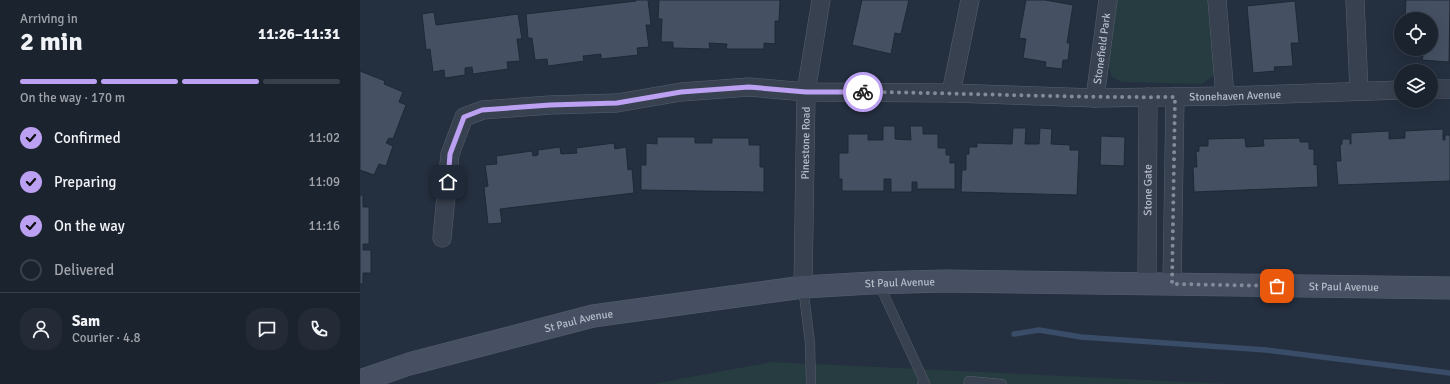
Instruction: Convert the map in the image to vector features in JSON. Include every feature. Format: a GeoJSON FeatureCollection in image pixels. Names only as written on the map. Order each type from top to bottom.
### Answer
{"type":"FeatureCollection","features":[{"type":"Feature","properties":{"kind":"main road","name":"St Paul Avenue"},"geometry":{"type":"LineString","coordinates":[[360,381],[409,364],[593,316],[803,288],[879,283],[944,281],[1450,288]]}},
{"type":"Feature","properties":{"kind":"street","name":"Pinestone Road"},"geometry":{"type":"LineString","coordinates":[[803,288],[806,92],[821,0]]}},
{"type":"Feature","properties":{"kind":"street"},"geometry":{"type":"LineString","coordinates":[[951,93],[970,0]]}},
{"type":"Feature","properties":{"kind":"street","name":"Stonefield Park"},"geometry":{"type":"LineString","coordinates":[[1095,98],[1108,0]]}},
{"type":"Feature","properties":{"kind":"street"},"geometry":{"type":"LineString","coordinates":[[1217,0],[1225,96]]}},
{"type":"Feature","properties":{"kind":"street"},"geometry":{"type":"LineString","coordinates":[[1355,0],[1359,91]]}},
{"type":"Feature","properties":{"kind":"street","name":"Stonehaven Avenue"},"geometry":{"type":"LineString","coordinates":[[442,238],[450,154],[464,117],[482,110],[550,105],[617,103],[681,92],[749,87],[806,92],[951,93],[1095,98],[1225,96],[1394,90]]}},
{"type":"Feature","properties":{"kind":"street"},"geometry":{"type":"LineString","coordinates":[[1438,89],[1450,89]]}},
{"type":"Feature","properties":{"kind":"street","name":"Stone Gate"},"geometry":{"type":"LineString","coordinates":[[1147,284],[1148,97]]}},
{"type":"Feature","properties":{"kind":"street"},"geometry":{"type":"LineString","coordinates":[[1172,284],[1175,97]]}},
{"type":"Feature","properties":{"kind":"lane"},"geometry":{"type":"LineString","coordinates":[[879,283],[925,384]]}},
{"type":"Feature","properties":{"kind":"lane"},"geometry":{"type":"LineString","coordinates":[[803,288],[810,343],[811,384]]}},
{"type":"Feature","properties":{"kind":"lane"},"geometry":{"type":"LineString","coordinates":[[968,384],[969,381],[1002,384]]}},
{"type":"Feature","properties":{"kind":"green space"},"geometry":{"type":"Polygon","coordinates":[[[1114,0],[1211,0],[1218,65],[1213,76],[1202,84],[1121,82],[1112,77],[1106,61],[1114,0]]]}},
{"type":"Feature","properties":{"kind":"green space"},"geometry":{"type":"Polygon","coordinates":[[[772,362],[1231,384],[652,384],[772,362]]]}},
{"type":"Feature","properties":{"kind":"building"},"geometry":{"type":"Polygon","coordinates":[[[636,0],[648,0],[651,25],[646,25],[649,47],[637,48],[638,55],[601,59],[601,54],[583,56],[584,61],[548,66],[547,59],[535,60],[532,38],[528,38],[526,14],[636,0]]]}},
{"type":"Feature","properties":{"kind":"building"},"geometry":{"type":"Polygon","coordinates":[[[659,0],[780,0],[779,21],[775,21],[775,44],[764,43],[764,49],[726,49],[727,44],[709,43],[710,49],[673,48],[673,42],[661,42],[662,19],[658,19],[659,0]]]}},
{"type":"Feature","properties":{"kind":"building"},"geometry":{"type":"Polygon","coordinates":[[[862,0],[909,0],[901,34],[895,33],[891,54],[852,45],[862,0]]]}},
{"type":"Feature","properties":{"kind":"building"},"geometry":{"type":"Polygon","coordinates":[[[1026,0],[1045,0],[1073,5],[1067,43],[1070,43],[1068,60],[1063,60],[1062,69],[1045,67],[1046,62],[1023,58],[1026,39],[1019,38],[1026,0]]]}},
{"type":"Feature","properties":{"kind":"building"},"geometry":{"type":"Polygon","coordinates":[[[1406,0],[1450,0],[1449,62],[1422,60],[1423,56],[1438,56],[1438,12],[1405,12],[1406,0]]]}},
{"type":"Feature","properties":{"kind":"building"},"geometry":{"type":"Polygon","coordinates":[[[1295,1],[1299,43],[1291,43],[1293,66],[1274,67],[1275,71],[1253,73],[1247,6],[1295,1]]]}},
{"type":"Feature","properties":{"kind":"building"},"geometry":{"type":"Polygon","coordinates":[[[434,12],[436,25],[518,14],[522,39],[517,39],[520,61],[507,62],[508,69],[473,74],[472,67],[465,68],[465,75],[445,78],[444,70],[433,72],[430,49],[426,50],[422,14],[434,12]]]}},
{"type":"Feature","properties":{"kind":"building"},"geometry":{"type":"Polygon","coordinates":[[[360,71],[385,81],[384,84],[403,92],[399,102],[406,105],[393,139],[389,138],[386,143],[393,146],[386,166],[379,164],[374,175],[360,170],[360,71]]]}},
{"type":"Feature","properties":{"kind":"building"},"geometry":{"type":"Polygon","coordinates":[[[883,126],[895,126],[895,139],[911,140],[910,126],[923,126],[923,134],[938,134],[938,148],[946,148],[946,155],[950,155],[950,163],[955,163],[955,189],[917,189],[917,182],[912,182],[912,192],[891,192],[891,179],[884,179],[884,191],[842,191],[842,179],[839,179],[839,153],[848,153],[848,134],[868,134],[868,140],[883,140],[883,126]]]}},
{"type":"Feature","properties":{"kind":"building"},"geometry":{"type":"Polygon","coordinates":[[[1013,128],[1026,128],[1025,144],[1039,144],[1040,128],[1052,129],[1051,144],[1070,145],[1070,150],[1079,150],[1077,195],[961,192],[962,170],[966,170],[966,154],[969,154],[969,147],[977,147],[977,143],[1012,144],[1013,128]]]}},
{"type":"Feature","properties":{"kind":"building"},"geometry":{"type":"Polygon","coordinates":[[[1443,129],[1443,140],[1445,140],[1445,135],[1450,135],[1450,181],[1338,185],[1336,161],[1341,161],[1340,145],[1342,144],[1342,139],[1350,139],[1351,144],[1351,133],[1389,131],[1389,139],[1405,138],[1405,131],[1443,129]]]}},
{"type":"Feature","properties":{"kind":"building"},"geometry":{"type":"Polygon","coordinates":[[[1101,136],[1125,137],[1124,166],[1100,165],[1101,136]]]}},
{"type":"Feature","properties":{"kind":"building"},"geometry":{"type":"Polygon","coordinates":[[[657,137],[695,137],[695,143],[712,143],[712,138],[749,138],[749,145],[760,145],[760,167],[764,167],[764,192],[641,190],[641,165],[646,165],[646,143],[657,144],[657,137]]]}},
{"type":"Feature","properties":{"kind":"building"},"geometry":{"type":"Polygon","coordinates":[[[1245,138],[1246,147],[1264,146],[1263,139],[1300,138],[1300,142],[1309,142],[1309,149],[1314,149],[1314,165],[1317,164],[1318,187],[1194,192],[1193,167],[1197,167],[1196,152],[1199,151],[1199,146],[1208,146],[1208,139],[1245,138]]]}},
{"type":"Feature","properties":{"kind":"building"},"geometry":{"type":"Polygon","coordinates":[[[614,143],[615,149],[626,147],[628,170],[632,169],[634,193],[500,209],[502,223],[488,224],[484,187],[488,186],[485,165],[497,164],[496,156],[532,151],[533,156],[538,155],[538,150],[560,147],[561,154],[577,153],[576,148],[614,143]]]}},
{"type":"Feature","properties":{"kind":"building"},"geometry":{"type":"Polygon","coordinates":[[[360,195],[363,195],[363,207],[369,207],[369,244],[363,244],[363,250],[371,250],[371,273],[363,273],[363,284],[360,284],[360,195]]]}},
{"type":"Feature","properties":{"kind":"waterway"},"geometry":{"type":"LineString","coordinates":[[1014,334],[1039,330],[1081,337],[1266,350],[1450,373]]}},
{"type":"Feature","properties":{"kind":"way so far"},"geometry":{"type":"LineString","coordinates":[[863,92],[951,93],[1095,98],[1175,97],[1172,284],[1277,286]]}},
{"type":"Feature","properties":{"kind":"route"},"geometry":{"type":"LineString","coordinates":[[448,182],[450,154],[464,117],[482,110],[550,105],[617,103],[681,92],[749,87],[806,92],[863,92]]}}]}
